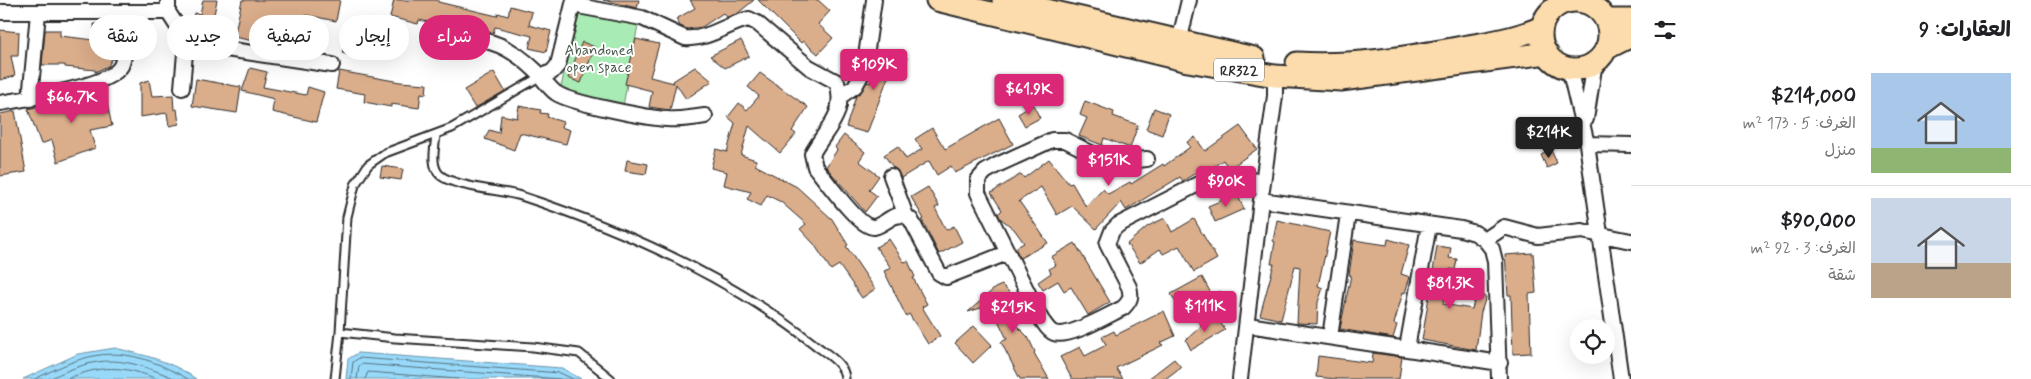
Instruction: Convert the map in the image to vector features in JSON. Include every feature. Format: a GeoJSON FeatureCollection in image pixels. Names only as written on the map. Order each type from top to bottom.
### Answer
{"type":"FeatureCollection","features":[{"type":"Feature","properties":{"kind":"main road","name":"RR322"},"geometry":{"type":"LineString","coordinates":[[937,0],[1188,61],[1275,76],[1341,80],[1547,53]]}},
{"type":"Feature","properties":{"kind":"main road","name":"RR322"},"geometry":{"type":"LineString","coordinates":[[1003,0],[1180,42],[1277,62],[1352,64],[1505,39],[1542,27]]}},
{"type":"Feature","properties":{"kind":"main road"},"geometry":{"type":"LineString","coordinates":[[1601,55],[1609,39],[1606,20],[1589,2],[1559,3],[1546,17],[1542,27],[1543,45],[1553,60],[1569,68],[1587,67],[1601,55],[1631,36]]}},
{"type":"Feature","properties":{"kind":"main road"},"geometry":{"type":"LineString","coordinates":[[1606,20],[1631,20]]}},
{"type":"Feature","properties":{"kind":"street"},"geometry":{"type":"LineString","coordinates":[[841,96],[855,86],[864,70],[874,0]]}},
{"type":"Feature","properties":{"kind":"street"},"geometry":{"type":"LineString","coordinates":[[1180,42],[1189,0]]}},
{"type":"Feature","properties":{"kind":"street"},"geometry":{"type":"LineString","coordinates":[[541,76],[552,72],[558,66],[574,3],[642,18],[685,38],[711,34],[749,19],[809,67],[837,82],[841,96],[836,118],[812,154],[815,168],[862,224],[875,226],[895,216],[906,216]]}},
{"type":"Feature","properties":{"kind":"street"},"geometry":{"type":"LineString","coordinates":[[0,12],[125,12],[168,6]]}},
{"type":"Feature","properties":{"kind":"street"},"geometry":{"type":"LineString","coordinates":[[0,103],[30,99],[101,81],[115,73],[121,65],[124,54],[125,12]]}},
{"type":"Feature","properties":{"kind":"street"},"geometry":{"type":"LineString","coordinates":[[30,99],[38,13]]}},
{"type":"Feature","properties":{"kind":"street"},"geometry":{"type":"LineString","coordinates":[[490,41],[501,44],[520,55],[541,76],[546,84],[558,94],[571,99],[668,120],[705,116]]}},
{"type":"Feature","properties":{"kind":"street"},"geometry":{"type":"LineString","coordinates":[[239,51],[332,65]]}},
{"type":"Feature","properties":{"kind":"street"},"geometry":{"type":"LineString","coordinates":[[1586,138],[1601,55]]}},
{"type":"Feature","properties":{"kind":"street"},"geometry":{"type":"LineString","coordinates":[[182,88],[184,60]]}},
{"type":"Feature","properties":{"kind":"street"},"geometry":{"type":"LineString","coordinates":[[1569,68],[1586,138],[1621,379]]}},
{"type":"Feature","properties":{"kind":"street"},"geometry":{"type":"LineString","coordinates":[[1240,379],[1275,96],[1275,76]]}},
{"type":"Feature","properties":{"kind":"street"},"geometry":{"type":"LineString","coordinates":[[1586,138],[1631,145]]}},
{"type":"Feature","properties":{"kind":"street"},"geometry":{"type":"LineString","coordinates":[[1147,159],[1118,162],[1099,157],[1064,140],[1052,140],[984,172],[978,180],[976,188],[1007,253],[1047,328],[1055,333],[1064,334],[1123,308],[1131,299],[1129,287],[1107,244],[1112,231],[1118,225],[1204,181],[1239,178],[1263,182]]}},
{"type":"Feature","properties":{"kind":"street"},"geometry":{"type":"LineString","coordinates":[[891,176],[906,216],[911,220],[939,273],[946,276],[1007,253]]}},
{"type":"Feature","properties":{"kind":"street"},"geometry":{"type":"LineString","coordinates":[[1261,200],[1460,229],[1475,233],[1485,240],[1492,249],[1495,261],[1500,363],[1499,379]]}},
{"type":"Feature","properties":{"kind":"street"},"geometry":{"type":"LineString","coordinates":[[1330,337],[1348,214]]}},
{"type":"Feature","properties":{"kind":"street"},"geometry":{"type":"LineString","coordinates":[[1407,348],[1429,225]]}},
{"type":"Feature","properties":{"kind":"street"},"geometry":{"type":"LineString","coordinates":[[1485,240],[1504,228],[1538,236],[1573,231],[1631,241]]}},
{"type":"Feature","properties":{"kind":"street"},"geometry":{"type":"LineString","coordinates":[[1248,325],[1500,363]]}},
{"type":"Feature","properties":{"kind":"lane"},"geometry":{"type":"LineString","coordinates":[[334,379],[340,332],[347,217],[355,185],[368,166],[385,153],[436,135],[495,105],[541,76]]}},
{"type":"Feature","properties":{"kind":"lane"},"geometry":{"type":"LineString","coordinates":[[436,135],[434,165],[440,175],[454,181],[519,196],[640,240],[696,268],[790,325],[842,367],[845,379]]}},
{"type":"Feature","properties":{"kind":"lane"},"geometry":{"type":"LineString","coordinates":[[340,332],[395,338],[534,347],[579,353],[611,379]]}},
{"type":"Feature","properties":{"kind":"green space","name":"Abandoned open space"},"geometry":{"type":"Polygon","coordinates":[[[577,12],[638,25],[623,106],[560,92],[577,12]]]}},
{"type":"Feature","properties":{"kind":"water"},"geometry":{"type":"Polygon","coordinates":[[[115,348],[167,363],[196,379],[23,379],[78,354],[115,348]]]}},
{"type":"Feature","properties":{"kind":"water"},"geometry":{"type":"Polygon","coordinates":[[[358,353],[562,368],[581,379],[346,379],[348,359],[358,353]]]}},
{"type":"Feature","properties":{"kind":"building"},"geometry":{"type":"Polygon","coordinates":[[[203,0],[217,0],[214,15],[194,15],[194,13],[200,14],[203,0]]]}},
{"type":"Feature","properties":{"kind":"building"},"geometry":{"type":"Polygon","coordinates":[[[242,0],[340,0],[336,21],[329,20],[329,15],[249,15],[249,40],[239,38],[239,15],[242,0]]]}},
{"type":"Feature","properties":{"kind":"building"},"geometry":{"type":"Polygon","coordinates":[[[394,0],[438,0],[438,2],[497,16],[498,13],[508,16],[510,6],[532,12],[529,25],[551,31],[546,52],[529,48],[532,36],[495,27],[493,33],[490,32],[490,15],[419,15],[418,24],[409,22],[409,15],[390,15],[394,0]]]}},
{"type":"Feature","properties":{"kind":"building"},"geometry":{"type":"Polygon","coordinates":[[[603,0],[639,0],[637,8],[603,0]]]}},
{"type":"Feature","properties":{"kind":"building"},"geometry":{"type":"Polygon","coordinates":[[[690,0],[754,0],[737,14],[727,17],[723,13],[702,27],[687,29],[680,26],[676,19],[695,8],[690,0]]]}},
{"type":"Feature","properties":{"kind":"building"},"geometry":{"type":"Polygon","coordinates":[[[758,0],[818,0],[830,11],[818,24],[833,38],[818,54],[803,41],[801,43],[758,0]]]}},
{"type":"Feature","properties":{"kind":"building"},"geometry":{"type":"Polygon","coordinates":[[[0,30],[19,32],[18,56],[11,56],[15,76],[0,80],[0,30]]]}},
{"type":"Feature","properties":{"kind":"building"},"geometry":{"type":"Polygon","coordinates":[[[45,30],[60,30],[60,36],[89,39],[89,60],[111,60],[108,66],[95,72],[95,70],[65,67],[65,65],[42,65],[45,30]]]}},
{"type":"Feature","properties":{"kind":"building"},"geometry":{"type":"Polygon","coordinates":[[[636,39],[659,44],[650,77],[674,83],[673,81],[695,67],[712,81],[686,99],[676,84],[670,110],[649,107],[652,91],[625,84],[636,39]]]}},
{"type":"Feature","properties":{"kind":"building"},"geometry":{"type":"Polygon","coordinates":[[[741,40],[749,56],[725,68],[710,56],[741,40]]]}},
{"type":"Feature","properties":{"kind":"building"},"geometry":{"type":"Polygon","coordinates":[[[582,42],[595,47],[581,83],[568,78],[582,42]]]}},
{"type":"Feature","properties":{"kind":"building"},"geometry":{"type":"Polygon","coordinates":[[[879,50],[907,58],[904,72],[892,69],[867,133],[846,127],[856,96],[867,82],[870,83],[879,50]]]}},
{"type":"Feature","properties":{"kind":"building"},"geometry":{"type":"Polygon","coordinates":[[[250,68],[267,72],[263,87],[306,95],[308,87],[324,92],[316,122],[272,112],[274,99],[242,91],[250,68]]]}},
{"type":"Feature","properties":{"kind":"building"},"geometry":{"type":"Polygon","coordinates":[[[339,71],[400,82],[427,84],[426,94],[421,93],[419,108],[391,104],[391,107],[364,102],[365,94],[336,89],[339,71]]]}},
{"type":"Feature","properties":{"kind":"building"},"geometry":{"type":"Polygon","coordinates":[[[494,72],[505,91],[475,108],[464,90],[494,72]]]}},
{"type":"Feature","properties":{"kind":"building"},"geometry":{"type":"Polygon","coordinates":[[[760,73],[808,107],[792,131],[796,134],[780,153],[749,126],[741,155],[756,160],[755,165],[797,187],[832,219],[848,245],[846,246],[875,289],[862,298],[839,265],[831,270],[814,244],[800,229],[806,224],[781,202],[767,195],[761,206],[747,199],[751,192],[724,185],[727,172],[711,168],[716,149],[727,152],[735,123],[728,117],[739,103],[747,110],[759,96],[748,87],[760,73]]]}},
{"type":"Feature","properties":{"kind":"building"},"geometry":{"type":"Polygon","coordinates":[[[196,79],[241,87],[237,113],[192,106],[196,79]]]}},
{"type":"Feature","properties":{"kind":"building"},"geometry":{"type":"Polygon","coordinates":[[[149,80],[152,96],[173,95],[174,110],[177,109],[179,124],[169,126],[167,113],[140,117],[140,83],[149,80]]]}},
{"type":"Feature","properties":{"kind":"building"},"geometry":{"type":"Polygon","coordinates":[[[104,90],[112,126],[90,130],[95,148],[58,162],[52,140],[41,144],[28,109],[60,101],[62,106],[83,98],[83,95],[104,90]]]}},
{"type":"Feature","properties":{"kind":"building"},"geometry":{"type":"Polygon","coordinates":[[[1085,101],[1114,112],[1113,116],[1138,125],[1130,148],[1104,138],[1102,145],[1079,136],[1087,118],[1080,115],[1085,101]]]}},
{"type":"Feature","properties":{"kind":"building"},"geometry":{"type":"Polygon","coordinates":[[[1033,105],[1040,118],[1025,126],[1018,114],[1033,105]]]}},
{"type":"Feature","properties":{"kind":"building"},"geometry":{"type":"Polygon","coordinates":[[[519,106],[541,110],[540,113],[548,114],[547,117],[563,122],[561,127],[570,130],[566,144],[520,133],[514,150],[485,139],[489,130],[499,133],[501,115],[517,118],[519,106]]]}},
{"type":"Feature","properties":{"kind":"building"},"geometry":{"type":"Polygon","coordinates":[[[1154,108],[1169,114],[1162,135],[1146,129],[1154,108]]]}},
{"type":"Feature","properties":{"kind":"building"},"geometry":{"type":"Polygon","coordinates":[[[15,111],[26,172],[0,176],[0,114],[15,111]]]}},
{"type":"Feature","properties":{"kind":"building"},"geometry":{"type":"Polygon","coordinates":[[[999,118],[1013,144],[955,173],[951,166],[937,175],[929,161],[901,178],[884,155],[898,146],[906,159],[922,149],[915,139],[932,128],[945,149],[999,118]]]}},
{"type":"Feature","properties":{"kind":"building"},"geometry":{"type":"Polygon","coordinates":[[[1240,126],[1257,149],[1229,169],[1223,160],[1206,172],[1203,168],[1183,181],[1180,177],[1126,210],[1121,202],[1096,229],[1072,206],[1057,215],[1041,187],[1019,201],[1048,243],[1020,258],[1015,248],[1024,243],[1014,229],[1000,218],[998,214],[1002,210],[991,193],[1021,174],[1024,178],[1049,159],[1069,184],[1072,183],[1086,207],[1103,189],[1108,194],[1130,182],[1131,184],[1163,164],[1164,166],[1190,147],[1187,142],[1195,137],[1205,151],[1240,126]]]}},
{"type":"Feature","properties":{"kind":"building"},"geometry":{"type":"Polygon","coordinates":[[[844,135],[865,152],[859,161],[879,176],[869,190],[877,196],[865,212],[826,167],[837,150],[835,147],[844,135]]]}},
{"type":"Feature","properties":{"kind":"building"},"geometry":{"type":"Polygon","coordinates":[[[1551,150],[1557,163],[1547,168],[1541,155],[1551,150]]]}},
{"type":"Feature","properties":{"kind":"building"},"geometry":{"type":"Polygon","coordinates":[[[627,160],[648,164],[646,174],[625,171],[627,160]]]}},
{"type":"Feature","properties":{"kind":"building"},"geometry":{"type":"Polygon","coordinates":[[[382,166],[403,169],[401,180],[380,177],[382,166]]]}},
{"type":"Feature","properties":{"kind":"building"},"geometry":{"type":"Polygon","coordinates":[[[928,187],[939,206],[935,208],[946,230],[954,226],[962,242],[939,254],[922,220],[924,219],[911,197],[928,187]]]}},
{"type":"Feature","properties":{"kind":"building"},"geometry":{"type":"Polygon","coordinates":[[[1237,194],[1244,209],[1215,222],[1208,206],[1237,194]]]}},
{"type":"Feature","properties":{"kind":"building"},"geometry":{"type":"Polygon","coordinates":[[[1165,218],[1172,232],[1194,219],[1217,259],[1194,272],[1179,246],[1163,254],[1160,249],[1140,263],[1127,244],[1148,226],[1165,218]]]}},
{"type":"Feature","properties":{"kind":"building"},"geometry":{"type":"Polygon","coordinates":[[[1277,220],[1330,232],[1318,286],[1323,288],[1318,302],[1317,324],[1297,323],[1300,267],[1295,266],[1281,320],[1260,315],[1274,264],[1271,264],[1277,220]]]}},
{"type":"Feature","properties":{"kind":"building"},"geometry":{"type":"Polygon","coordinates":[[[889,239],[904,262],[908,261],[915,277],[913,278],[927,304],[922,307],[940,336],[928,344],[909,314],[906,316],[884,271],[891,268],[876,247],[889,239]]]}},
{"type":"Feature","properties":{"kind":"building"},"geometry":{"type":"Polygon","coordinates":[[[1388,239],[1409,245],[1401,274],[1410,277],[1405,293],[1403,292],[1394,324],[1397,325],[1393,338],[1340,329],[1351,275],[1349,275],[1354,240],[1387,245],[1388,239]]]}},
{"type":"Feature","properties":{"kind":"building"},"geometry":{"type":"Polygon","coordinates":[[[1075,243],[1110,302],[1088,315],[1071,287],[1064,291],[1058,281],[1043,290],[1038,282],[1051,273],[1049,269],[1056,265],[1051,257],[1075,243]]]}},
{"type":"Feature","properties":{"kind":"building"},"geometry":{"type":"Polygon","coordinates":[[[1437,246],[1451,248],[1449,258],[1457,259],[1455,270],[1450,269],[1443,304],[1472,309],[1476,294],[1486,297],[1481,312],[1476,350],[1422,340],[1437,246]]]}},
{"type":"Feature","properties":{"kind":"building"},"geometry":{"type":"Polygon","coordinates":[[[1533,253],[1536,293],[1529,294],[1531,353],[1513,354],[1511,295],[1508,295],[1505,255],[1533,253]]]}},
{"type":"Feature","properties":{"kind":"building"},"geometry":{"type":"Polygon","coordinates":[[[1202,277],[1213,297],[1220,291],[1230,304],[1211,319],[1193,297],[1178,306],[1171,294],[1202,277]]]}},
{"type":"Feature","properties":{"kind":"building"},"geometry":{"type":"Polygon","coordinates":[[[1002,285],[1012,295],[1019,311],[1014,316],[1019,321],[1015,324],[1028,337],[1034,353],[1049,379],[1020,379],[1001,342],[1007,339],[996,316],[987,306],[968,312],[995,288],[1002,285]]]}},
{"type":"Feature","properties":{"kind":"building"},"geometry":{"type":"Polygon","coordinates":[[[1164,311],[1175,336],[1160,343],[1163,345],[1116,368],[1123,379],[1072,379],[1060,357],[1080,347],[1085,356],[1106,345],[1102,337],[1114,331],[1116,335],[1164,311]]]}},
{"type":"Feature","properties":{"kind":"building"},"geometry":{"type":"Polygon","coordinates":[[[1217,317],[1225,330],[1191,350],[1186,340],[1201,326],[1217,317]]]}},
{"type":"Feature","properties":{"kind":"building"},"geometry":{"type":"Polygon","coordinates":[[[974,326],[992,345],[973,363],[955,343],[974,326]]]}},
{"type":"Feature","properties":{"kind":"building"},"geometry":{"type":"Polygon","coordinates":[[[1373,353],[1402,357],[1399,379],[1336,379],[1316,377],[1318,356],[1372,363],[1373,353]]]}},
{"type":"Feature","properties":{"kind":"building"},"geometry":{"type":"Polygon","coordinates":[[[1174,359],[1181,367],[1165,379],[1148,379],[1174,359]]]}}]}
